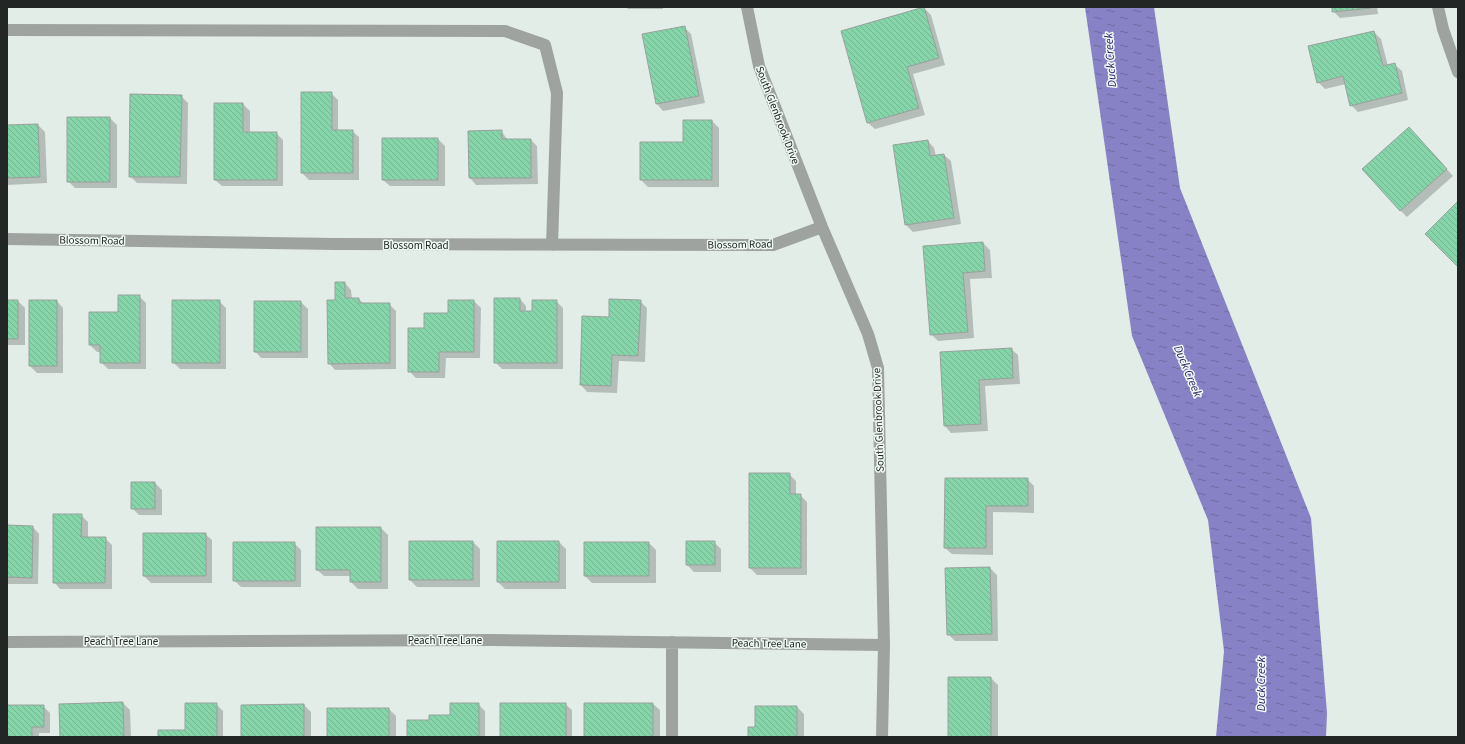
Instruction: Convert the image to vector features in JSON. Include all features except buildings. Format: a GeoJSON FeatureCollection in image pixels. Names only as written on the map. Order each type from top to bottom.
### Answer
{"type":"FeatureCollection","features":[{"type":"Feature","properties":{"kind":"street","name":"South Glenbrook Drive"},"geometry":{"type":"LineString","coordinates":[[747,7],[759,66],[822,227],[868,334],[878,368],[884,645],[882,737]]}},
{"type":"Feature","properties":{"kind":"street"},"geometry":{"type":"LineString","coordinates":[[1438,7],[1443,29],[1458,72]]}},
{"type":"Feature","properties":{"kind":"street"},"geometry":{"type":"LineString","coordinates":[[7,30],[505,31],[545,45],[557,93],[552,245]]}},
{"type":"Feature","properties":{"kind":"street","name":"Blossom Road"},"geometry":{"type":"LineString","coordinates":[[7,239],[343,244],[773,245],[822,227]]}},
{"type":"Feature","properties":{"kind":"street","name":"Peach Tree Lane"},"geometry":{"type":"LineString","coordinates":[[7,642],[492,640],[884,645]]}},
{"type":"Feature","properties":{"kind":"street"},"geometry":{"type":"LineString","coordinates":[[672,642],[672,737]]}},
{"type":"Feature","properties":{"kind":"water","name":"Duck Creek"},"geometry":{"type":"Polygon","coordinates":[[[1085,7],[1154,7],[1180,188],[1311,518],[1327,713],[1326,737],[1216,737],[1224,651],[1208,520],[1132,336],[1085,7]]]}}]}
